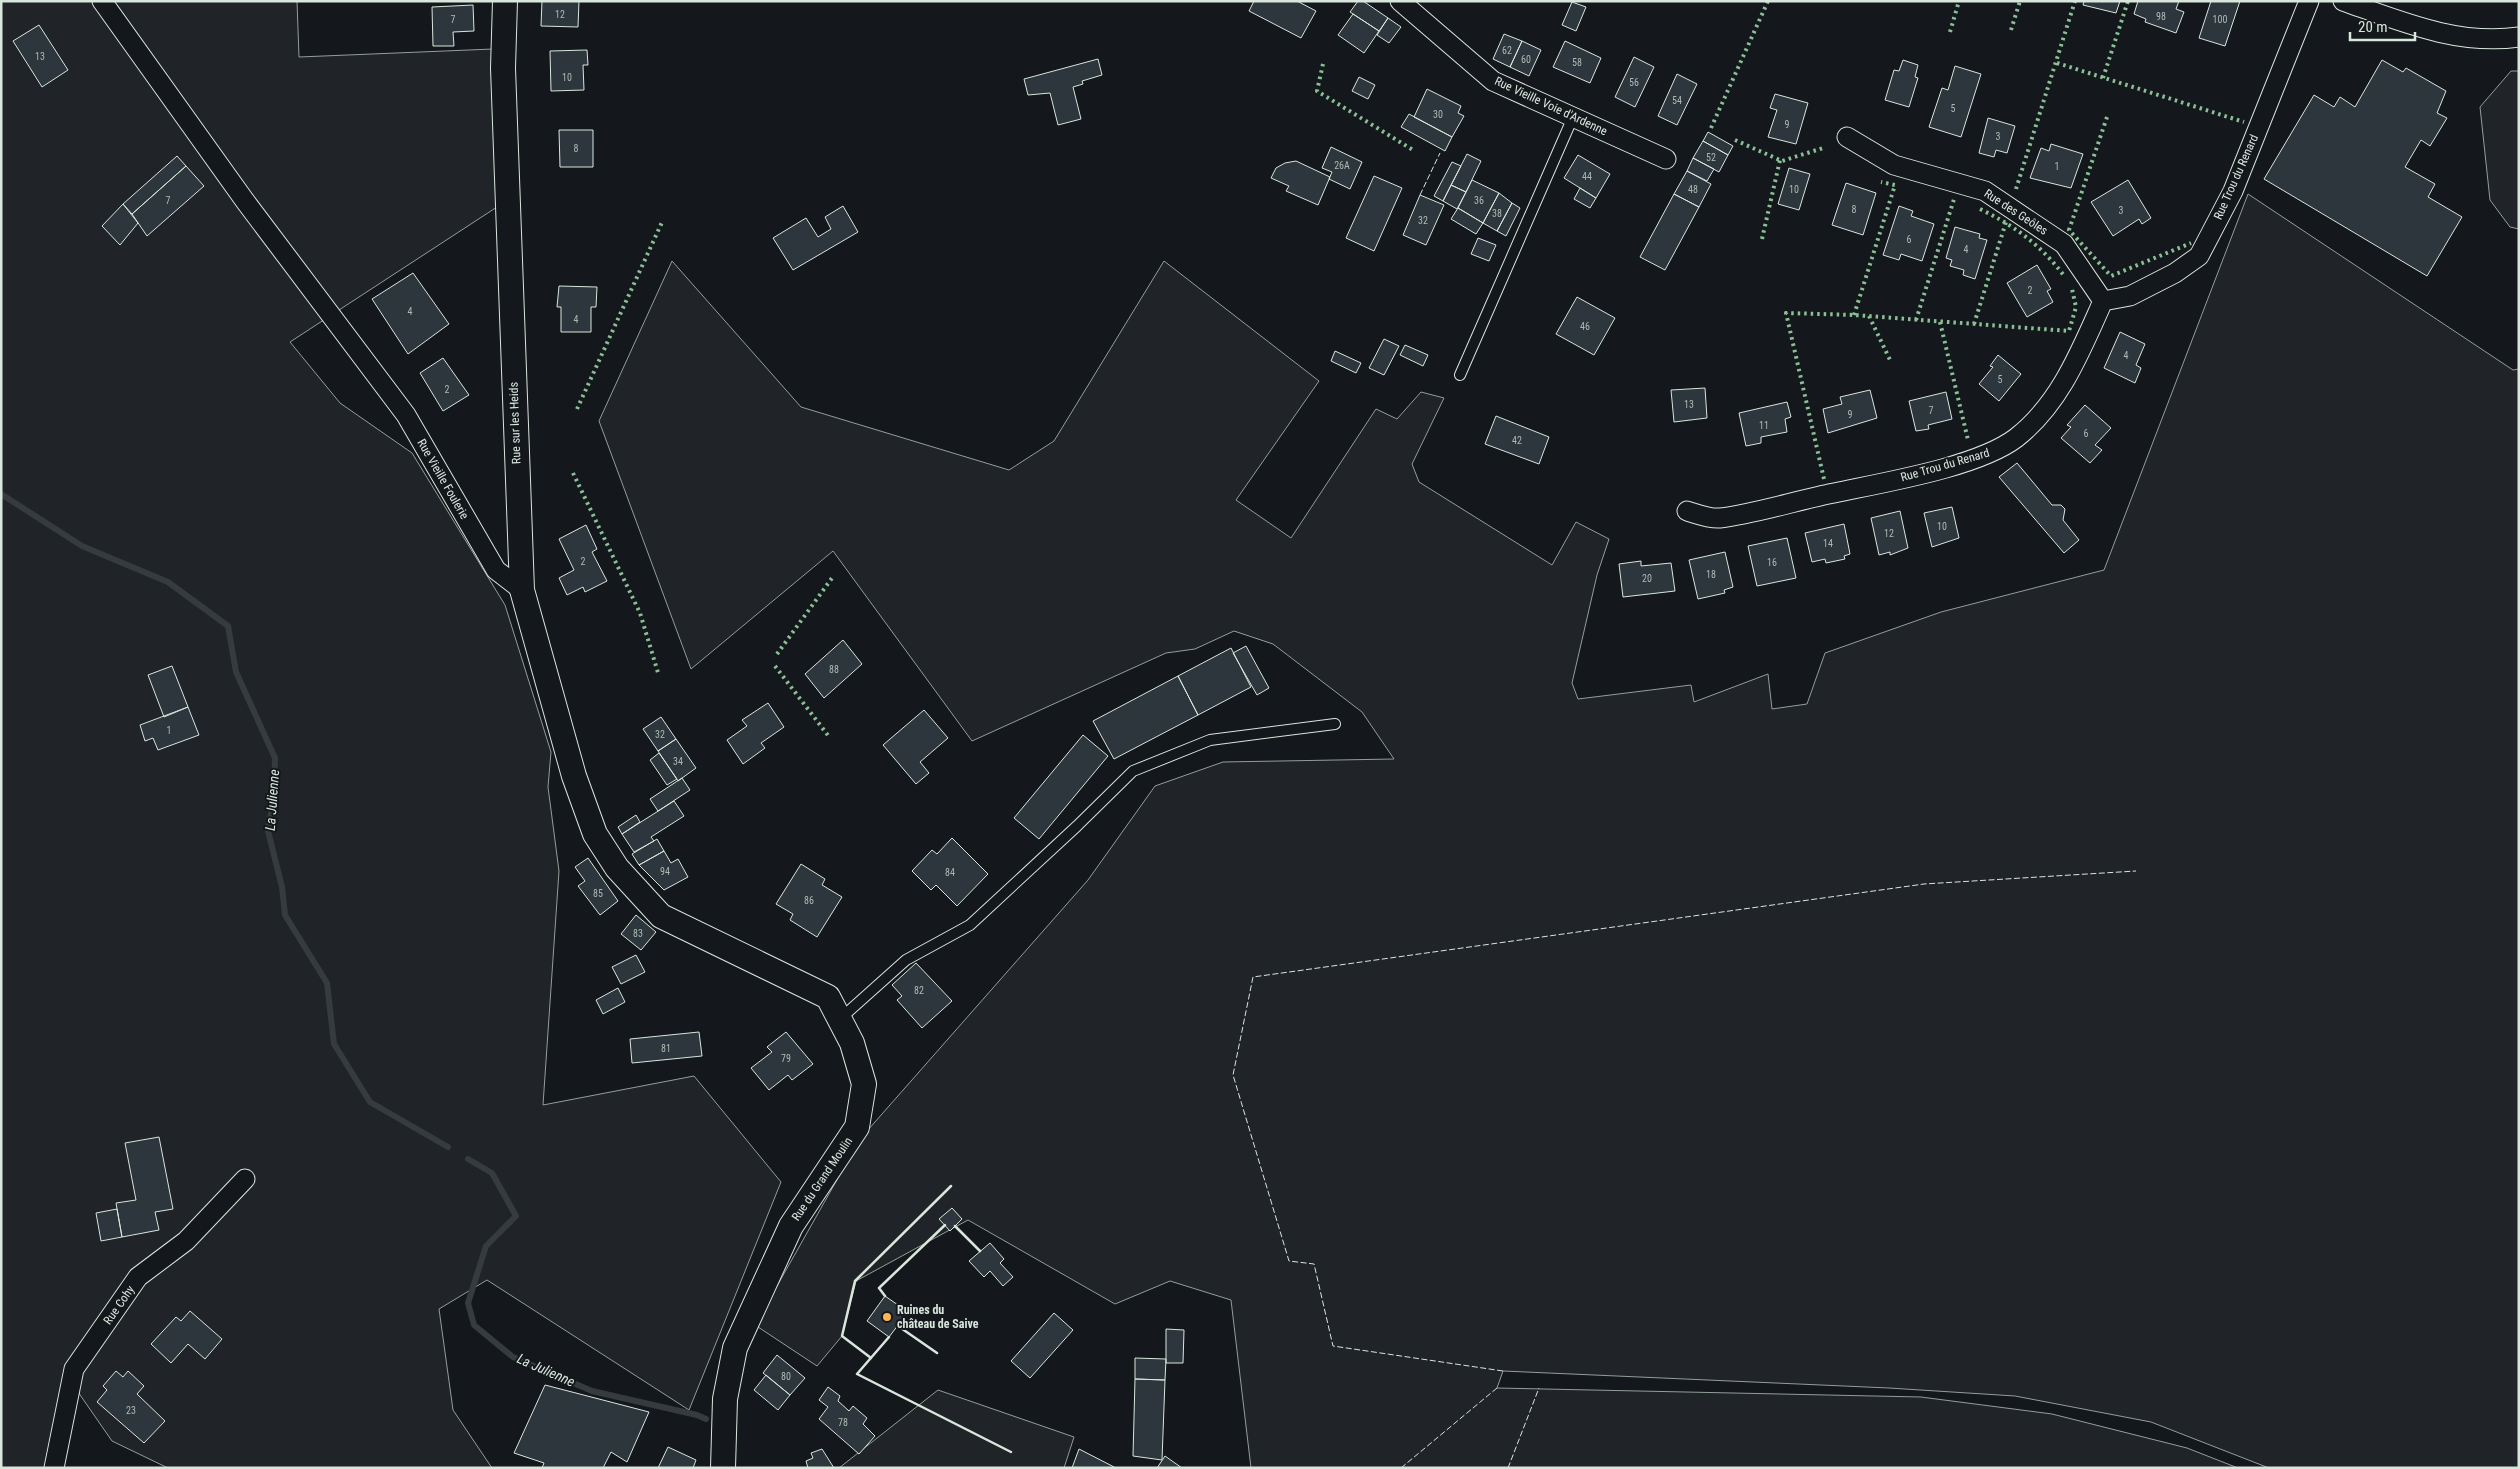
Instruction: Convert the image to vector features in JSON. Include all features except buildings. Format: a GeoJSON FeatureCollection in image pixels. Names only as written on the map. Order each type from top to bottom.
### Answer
{"type":"FeatureCollection","features":[{"type":"Feature","properties":{"kind":"street","name":"Rue Vieille Foulerie"},"geometry":{"type":"LineString","coordinates":[[102,1],[245,201],[406,415],[496,570],[522,590]]}},
{"type":"Feature","properties":{"kind":"street","name":"Rue sur les Heids"},"geometry":{"type":"LineString","coordinates":[[505,1],[503,68],[522,590],[574,776],[595,834]]}},
{"type":"Feature","properties":{"kind":"street","name":"Rue Vieille Voie d'Ardenne"},"geometry":{"type":"LineString","coordinates":[[1400,1],[1493,81],[1666,158]]}},
{"type":"Feature","properties":{"kind":"street","name":"Rue Trou du Renard"},"geometry":{"type":"LineString","coordinates":[[1687,511],[1718,518],[1898,479],[1991,453],[2016,438],[2038,417],[2062,385],[2103,301],[2130,296],[2175,273],[2199,256],[2233,191],[2309,1]]}},
{"type":"Feature","properties":{"kind":"street"},"geometry":{"type":"LineString","coordinates":[[2343,1],[2420,28],[2481,40],[2519,37]]}},
{"type":"Feature","properties":{"kind":"street","name":"Rue des Geôles"},"geometry":{"type":"LineString","coordinates":[[1847,137],[1894,165],[1985,191],[2064,244],[2103,301]]}},
{"type":"Feature","properties":{"kind":"street","name":"Rue du Grand Moulin"},"geometry":{"type":"LineString","coordinates":[[595,834],[617,868],[661,916],[828,997],[852,1043],[864,1084],[857,1128],[791,1226],[735,1348],[725,1399],[723,1468]]}},
{"type":"Feature","properties":{"kind":"street","name":"Rue Cohy"},"geometry":{"type":"LineString","coordinates":[[54,1468],[74,1369],[138,1277],[186,1241],[245,1179]]}},
{"type":"Feature","properties":{"kind":"lane"},"geometry":{"type":"LineString","coordinates":[[1460,375],[1573,117]]}},
{"type":"Feature","properties":{"kind":"lane"},"geometry":{"type":"LineString","coordinates":[[840,1019],[906,960],[970,924],[1077,826],[1133,770],[1210,740],[1335,724]]}},
{"type":"Feature","properties":{"kind":"shaded area"},"geometry":{"type":"Polygon","coordinates":[[[1,1],[297,1],[299,57],[493,49],[497,207],[290,342],[340,403],[412,453],[505,605],[551,752],[548,787],[559,871],[543,1105],[694,1076],[781,1182],[689,1410],[487,1280],[439,1309],[453,1410],[492,1468],[168,1468],[112,1441],[69,1379],[54,1468],[1,1468],[1,1]]]}},
{"type":"Feature","properties":{"kind":"shaded area"},"geometry":{"type":"Polygon","coordinates":[[[2511,71],[2519,71],[2519,229],[2510,227],[2490,200],[2480,107],[2511,71]]]}},
{"type":"Feature","properties":{"kind":"shaded area"},"geometry":{"type":"Polygon","coordinates":[[[2248,194],[2513,370],[2519,369],[2519,1468],[2269,1468],[2151,1422],[2015,1396],[1889,1388],[1503,1371],[1497,1388],[1921,1397],[2052,1414],[2187,1448],[2238,1468],[1251,1468],[1231,1300],[1170,1281],[1115,1304],[968,1220],[856,1281],[842,1336],[817,1366],[755,1325],[860,1139],[1088,880],[1155,786],[1223,762],[1394,759],[1362,712],[1273,644],[1234,631],[1195,649],[1166,653],[972,741],[833,551],[691,669],[599,421],[672,261],[801,407],[1009,470],[1054,441],[1164,261],[1319,381],[1236,500],[1291,538],[1376,409],[1397,419],[1421,392],[1444,398],[1412,464],[1419,482],[1552,565],[1576,522],[1609,539],[1597,575],[1572,683],[1578,699],[1691,685],[1694,702],[1768,674],[1772,709],[1807,704],[1825,653],[1941,612],[2104,570],[2248,194]]]}},
{"type":"Feature","properties":{"kind":"shaded area"},"geometry":{"type":"Polygon","coordinates":[[[938,1390],[1074,1437],[1064,1468],[839,1468],[938,1390]]]}},
{"type":"Feature","properties":{"kind":"waterway","name":"La Julienne"},"geometry":{"type":"LineString","coordinates":[[1,494],[82,546],[168,582],[228,626],[236,672],[275,758],[274,796],[268,831],[282,887],[285,915],[327,983],[334,1044],[370,1102],[448,1147]]}},
{"type":"Feature","properties":{"kind":"waterway","name":"La Julienne"},"geometry":{"type":"LineString","coordinates":[[468,1159],[492,1173],[516,1216],[486,1246],[468,1303],[474,1325],[513,1357],[592,1391],[697,1415],[706,1419]]}},
{"type":"Feature","properties":{"kind":"hedge"},"geometry":{"type":"LineString","coordinates":[[1711,128],[1768,1]]}},
{"type":"Feature","properties":{"kind":"hedge"},"geometry":{"type":"LineString","coordinates":[[1950,32],[1959,1]]}},
{"type":"Feature","properties":{"kind":"hedge"},"geometry":{"type":"LineString","coordinates":[[2011,30],[2020,1]]}},
{"type":"Feature","properties":{"kind":"hedge"},"geometry":{"type":"LineString","coordinates":[[2016,189],[2075,1]]}},
{"type":"Feature","properties":{"kind":"hedge"},"geometry":{"type":"LineString","coordinates":[[2103,78],[2128,1]]}},
{"type":"Feature","properties":{"kind":"hedge"},"geometry":{"type":"LineString","coordinates":[[2057,63],[2244,122]]}},
{"type":"Feature","properties":{"kind":"hedge"},"geometry":{"type":"LineString","coordinates":[[1323,64],[1317,91],[1413,150]]}},
{"type":"Feature","properties":{"kind":"hedge"},"geometry":{"type":"LineString","coordinates":[[2107,117],[2069,230],[2111,276],[2191,243]]}},
{"type":"Feature","properties":{"kind":"hedge"},"geometry":{"type":"LineString","coordinates":[[1735,140],[1782,161],[1823,148]]}},
{"type":"Feature","properties":{"kind":"hedge"},"geometry":{"type":"LineString","coordinates":[[1762,239],[1780,160]]}},
{"type":"Feature","properties":{"kind":"hedge"},"geometry":{"type":"LineString","coordinates":[[1854,315],[1895,185],[1881,182]]}},
{"type":"Feature","properties":{"kind":"hedge"},"geometry":{"type":"LineString","coordinates":[[1916,320],[1955,196]]}},
{"type":"Feature","properties":{"kind":"hedge"},"geometry":{"type":"LineString","coordinates":[[1980,209],[2005,222],[2027,238],[2047,256],[2065,277]]}},
{"type":"Feature","properties":{"kind":"hedge"},"geometry":{"type":"LineString","coordinates":[[577,409],[663,220]]}},
{"type":"Feature","properties":{"kind":"hedge"},"geometry":{"type":"LineString","coordinates":[[1974,324],[2006,222]]}},
{"type":"Feature","properties":{"kind":"hedge"},"geometry":{"type":"LineString","coordinates":[[1824,479],[1786,313],[1854,315],[2069,331],[2076,307],[2072,289]]}},
{"type":"Feature","properties":{"kind":"hedge"},"geometry":{"type":"LineString","coordinates":[[1869,316],[1891,362]]}},
{"type":"Feature","properties":{"kind":"hedge"},"geometry":{"type":"LineString","coordinates":[[1940,322],[1968,440]]}},
{"type":"Feature","properties":{"kind":"hedge"},"geometry":{"type":"LineString","coordinates":[[573,473],[640,613],[659,676]]}},
{"type":"Feature","properties":{"kind":"hedge"},"geometry":{"type":"LineString","coordinates":[[777,654],[832,578]]}},
{"type":"Feature","properties":{"kind":"hedge"},"geometry":{"type":"LineString","coordinates":[[775,666],[830,738]]}},
{"type":"Feature","properties":{"kind":"fence"},"geometry":{"type":"LineString","coordinates":[[1420,195],[1440,153]]}},
{"type":"Feature","properties":{"kind":"fence"},"geometry":{"type":"LineString","coordinates":[[1503,1371],[1333,1346],[1314,1264],[1289,1261],[1233,1075],[1253,977],[1924,884],[2136,871]]}},
{"type":"Feature","properties":{"kind":"fence"},"geometry":{"type":"LineString","coordinates":[[1401,1468],[1497,1388]]}},
{"type":"Feature","properties":{"kind":"fence"},"geometry":{"type":"LineString","coordinates":[[1508,1468],[1539,1388]]}},
{"type":"Feature","properties":{"kind":"wall"},"geometry":{"type":"LineString","coordinates":[[871,1358],[842,1336],[855,1281],[951,1186]]}},
{"type":"Feature","properties":{"kind":"wall"},"geometry":{"type":"LineString","coordinates":[[885,1296],[879,1288],[945,1225]]}},
{"type":"Feature","properties":{"kind":"wall"},"geometry":{"type":"LineString","coordinates":[[955,1226],[980,1251]]}},
{"type":"Feature","properties":{"kind":"wall"},"geometry":{"type":"LineString","coordinates":[[898,1326],[937,1353]]}},
{"type":"Feature","properties":{"kind":"wall"},"geometry":{"type":"LineString","coordinates":[[889,1337],[857,1374],[1011,1452]]}},
{"type":"Feature","properties":{"kind":"place","name":"Ruines du château de Saive"},"geometry":{"type":"Point","coordinates":[887,1317]}}]}
